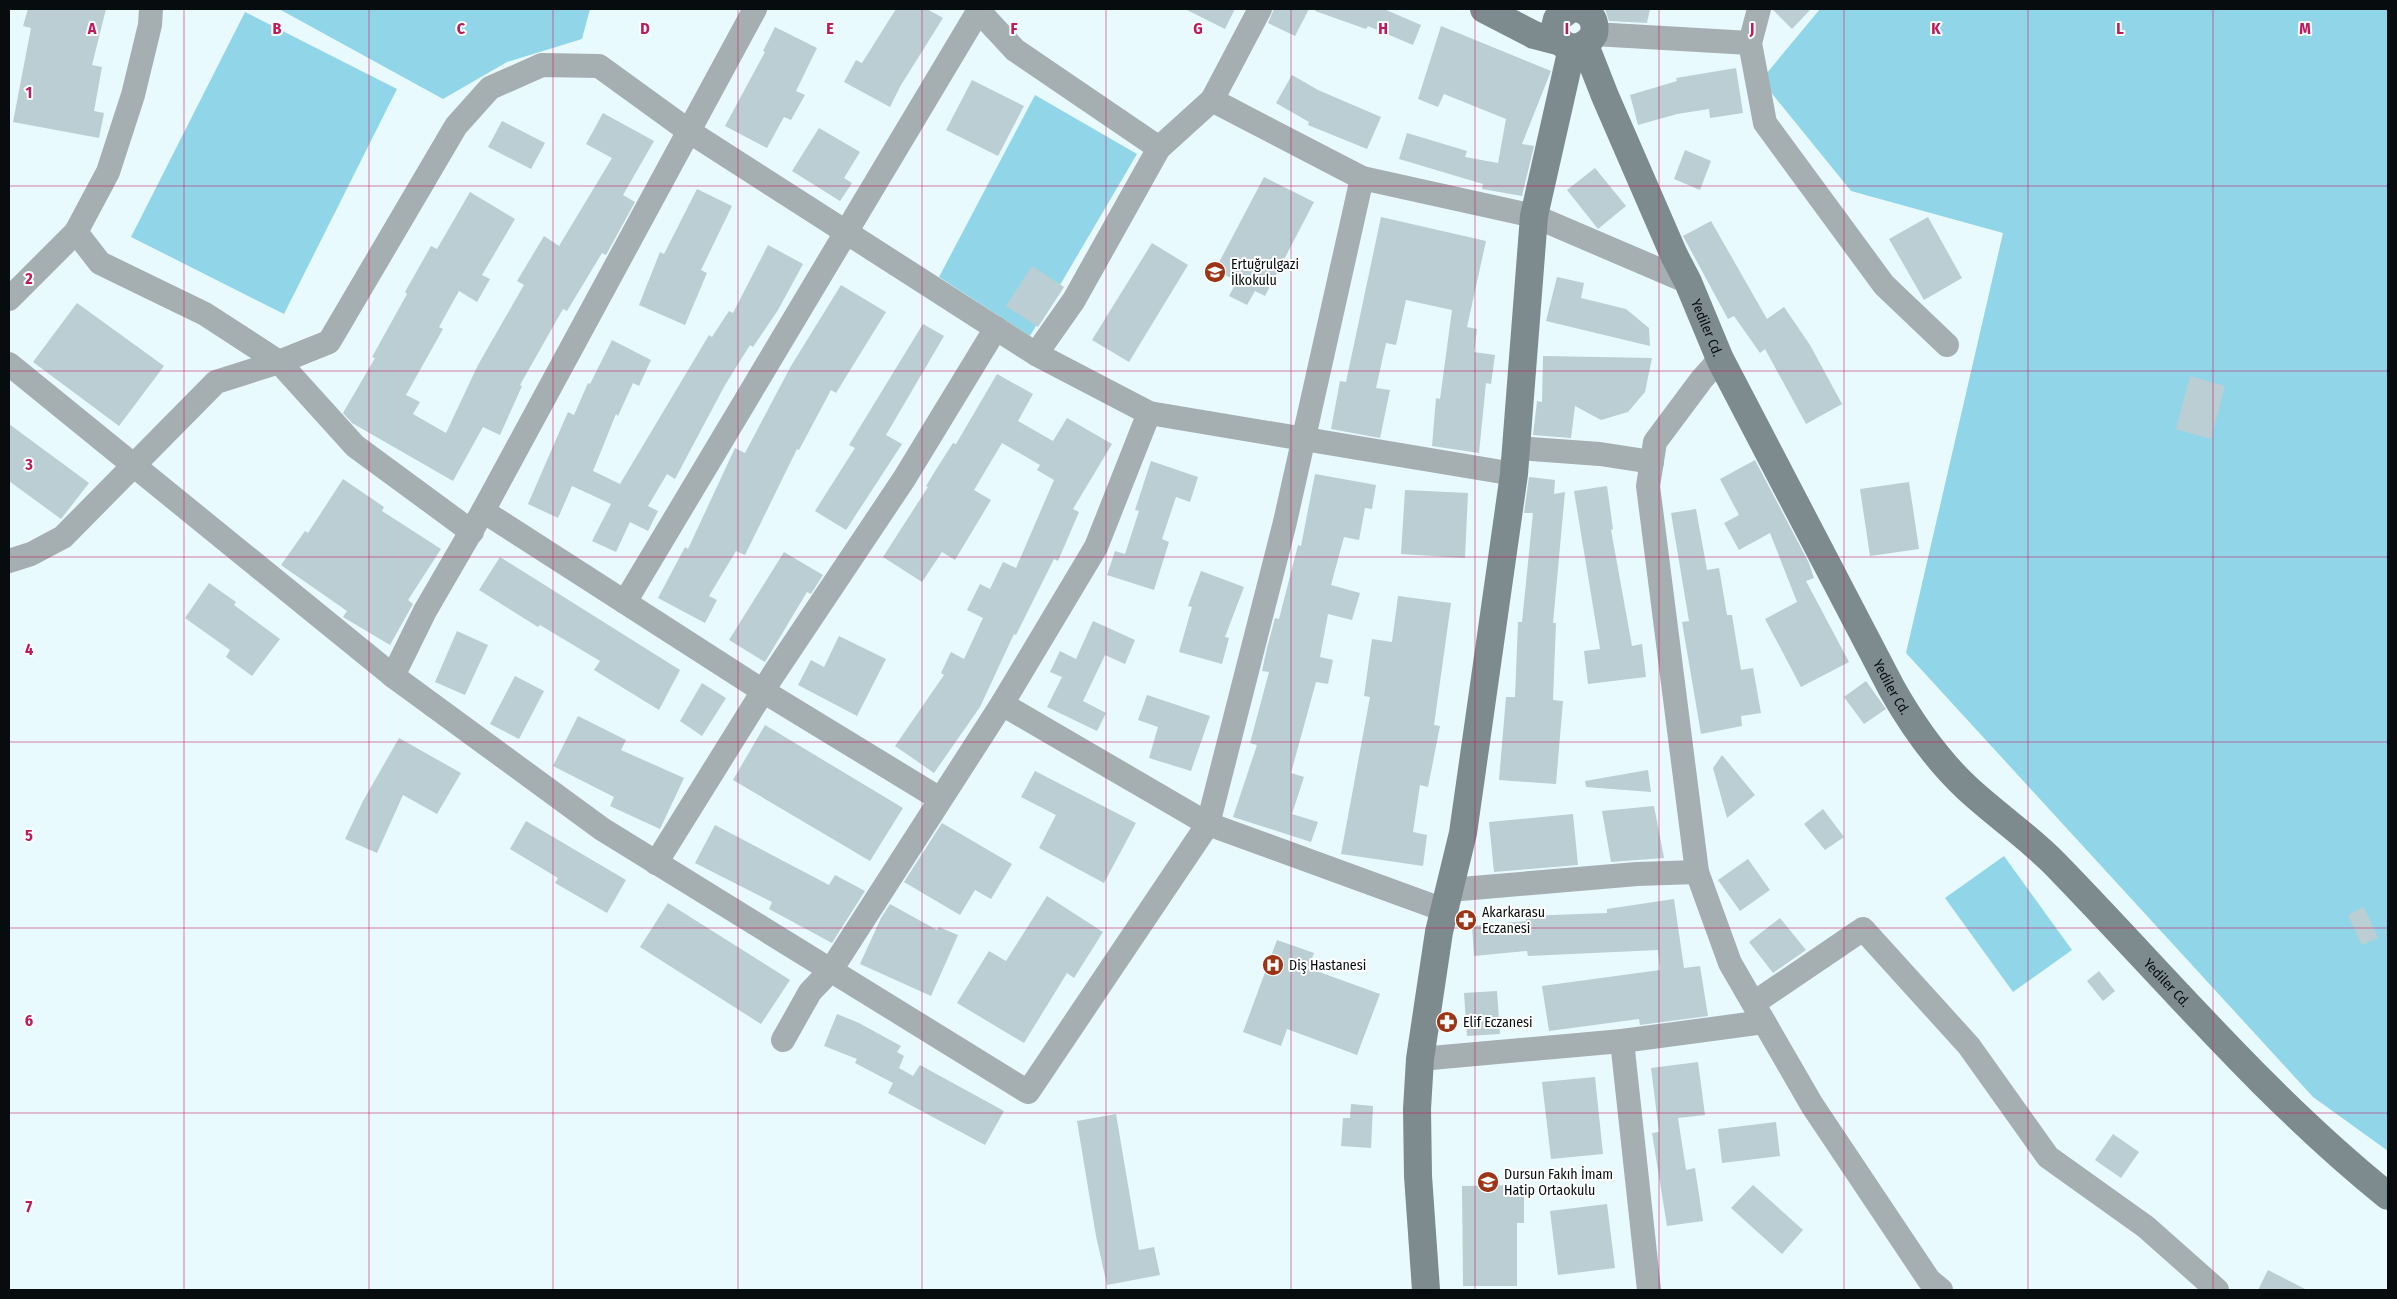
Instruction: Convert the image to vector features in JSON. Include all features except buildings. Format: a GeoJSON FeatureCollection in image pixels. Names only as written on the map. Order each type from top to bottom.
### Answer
{"type":"FeatureCollection","features":[{"type":"Feature","properties":{"kind":"street"},"geometry":{"type":"LineString","coordinates":[[9,299],[76,232],[108,172],[133,96],[150,25],[151,9]]}},
{"type":"Feature","properties":{"kind":"street"},"geometry":{"type":"LineString","coordinates":[[393,676],[425,611],[472,532],[755,9]]}},
{"type":"Feature","properties":{"kind":"street"},"geometry":{"type":"LineString","coordinates":[[1036,354],[1074,300],[1159,148],[1212,100],[1260,9]]}},
{"type":"Feature","properties":{"kind":"street"},"geometry":{"type":"LineString","coordinates":[[1760,9],[1750,43],[1765,123],[1884,284],[1946,345]]}},
{"type":"Feature","properties":{"kind":"street"},"geometry":{"type":"LineString","coordinates":[[625,602],[848,233],[978,10],[1015,50],[1159,148]]}},
{"type":"Feature","properties":{"kind":"street"},"geometry":{"type":"LineString","coordinates":[[1493,12],[1750,43]]}},
{"type":"Feature","properties":{"kind":"street"},"geometry":{"type":"LineString","coordinates":[[1426,1290],[1418,1176],[1417,1109],[1420,1059],[1439,932],[1463,833],[1515,461],[1534,216],[1575,23]]}},
{"type":"Feature","properties":{"kind":"street","name":"Yediler Cd."},"geometry":{"type":"LineString","coordinates":[[1575,23],[1720,360],[1913,726],[1938,759],[1967,788],[2054,863],[2238,1057],[2311,1129],[2388,1196]]}},
{"type":"Feature","properties":{"kind":"street"},"geometry":{"type":"LineString","coordinates":[[9,561],[31,554],[63,537],[216,382],[279,362],[329,342],[456,126],[490,88],[542,64],[599,66],[690,132],[1036,354],[1149,413],[1303,439],[1515,461],[1600,454],[1652,462]]}},
{"type":"Feature","properties":{"kind":"street"},"geometry":{"type":"LineString","coordinates":[[1212,100],[1362,178],[1534,216],[1688,282]]}},
{"type":"Feature","properties":{"kind":"street"},"geometry":{"type":"LineString","coordinates":[[9,364],[393,676],[602,829],[1028,1092],[1208,824],[1285,522],[1362,178]]}},
{"type":"Feature","properties":{"kind":"street"},"geometry":{"type":"LineString","coordinates":[[76,232],[100,263],[205,314],[279,362],[355,446],[472,532]]}},
{"type":"Feature","properties":{"kind":"street"},"geometry":{"type":"LineString","coordinates":[[656,863],[763,691],[904,479],[996,328]]}},
{"type":"Feature","properties":{"kind":"street"},"geometry":{"type":"LineString","coordinates":[[1720,360],[1702,380],[1655,442],[1648,486],[1697,872],[1730,963],[1812,1105],[1930,1280],[1941,1290]]}},
{"type":"Feature","properties":{"kind":"street"},"geometry":{"type":"LineString","coordinates":[[783,1040],[810,992],[830,970],[1002,704],[1096,547],[1149,413]]}},
{"type":"Feature","properties":{"kind":"street"},"geometry":{"type":"LineString","coordinates":[[483,511],[763,691],[940,799]]}},
{"type":"Feature","properties":{"kind":"street"},"geometry":{"type":"LineString","coordinates":[[1002,704],[1208,824],[1447,900],[1637,874],[1697,872]]}},
{"type":"Feature","properties":{"kind":"street"},"geometry":{"type":"LineString","coordinates":[[1420,1059],[1622,1041],[1759,1013],[1863,929],[1969,1046],[2048,1157],[2146,1227],[2217,1290]]}},
{"type":"Feature","properties":{"kind":"street"},"geometry":{"type":"LineString","coordinates":[[1622,1041],[1649,1290]]}},
{"type":"Feature","properties":{"kind":"shaded area"},"geometry":{"type":"Polygon","coordinates":[[[279,9],[590,9],[582,39],[507,62],[443,99],[279,9]]]}},
{"type":"Feature","properties":{"kind":"shaded area"},"geometry":{"type":"Polygon","coordinates":[[[1820,9],[2388,9],[2388,1151],[2313,1097],[1906,653],[2003,233],[1851,191],[1761,80],[1820,9]]]}},
{"type":"Feature","properties":{"kind":"shaded area"},"geometry":{"type":"Polygon","coordinates":[[[245,12],[397,89],[284,314],[131,237],[245,12]]]}},
{"type":"Feature","properties":{"kind":"shaded area"},"geometry":{"type":"Polygon","coordinates":[[[1035,95],[1137,154],[1030,336],[939,277],[1035,95]]]}},
{"type":"Feature","properties":{"kind":"shaded area"},"geometry":{"type":"Polygon","coordinates":[[[2004,856],[2072,950],[2013,992],[1945,898],[2004,856]]]}},
{"type":"Feature","properties":{"kind":"place","name":"Ertuğrulgazi İlkokulu"},"geometry":{"type":"Point","coordinates":[1215,272]}},
{"type":"Feature","properties":{"kind":"place","name":"Akarkarasu Eczanesi"},"geometry":{"type":"Point","coordinates":[1466,920]}},
{"type":"Feature","properties":{"kind":"place","name":"Diş Hastanesi"},"geometry":{"type":"Point","coordinates":[1273,965]}},
{"type":"Feature","properties":{"kind":"place","name":"Elif Eczanesi"},"geometry":{"type":"Point","coordinates":[1447,1022]}},
{"type":"Feature","properties":{"kind":"place","name":"Dursun Fakıh İmam Hatip Ortaokulu"},"geometry":{"type":"Point","coordinates":[1488,1182]}}]}
